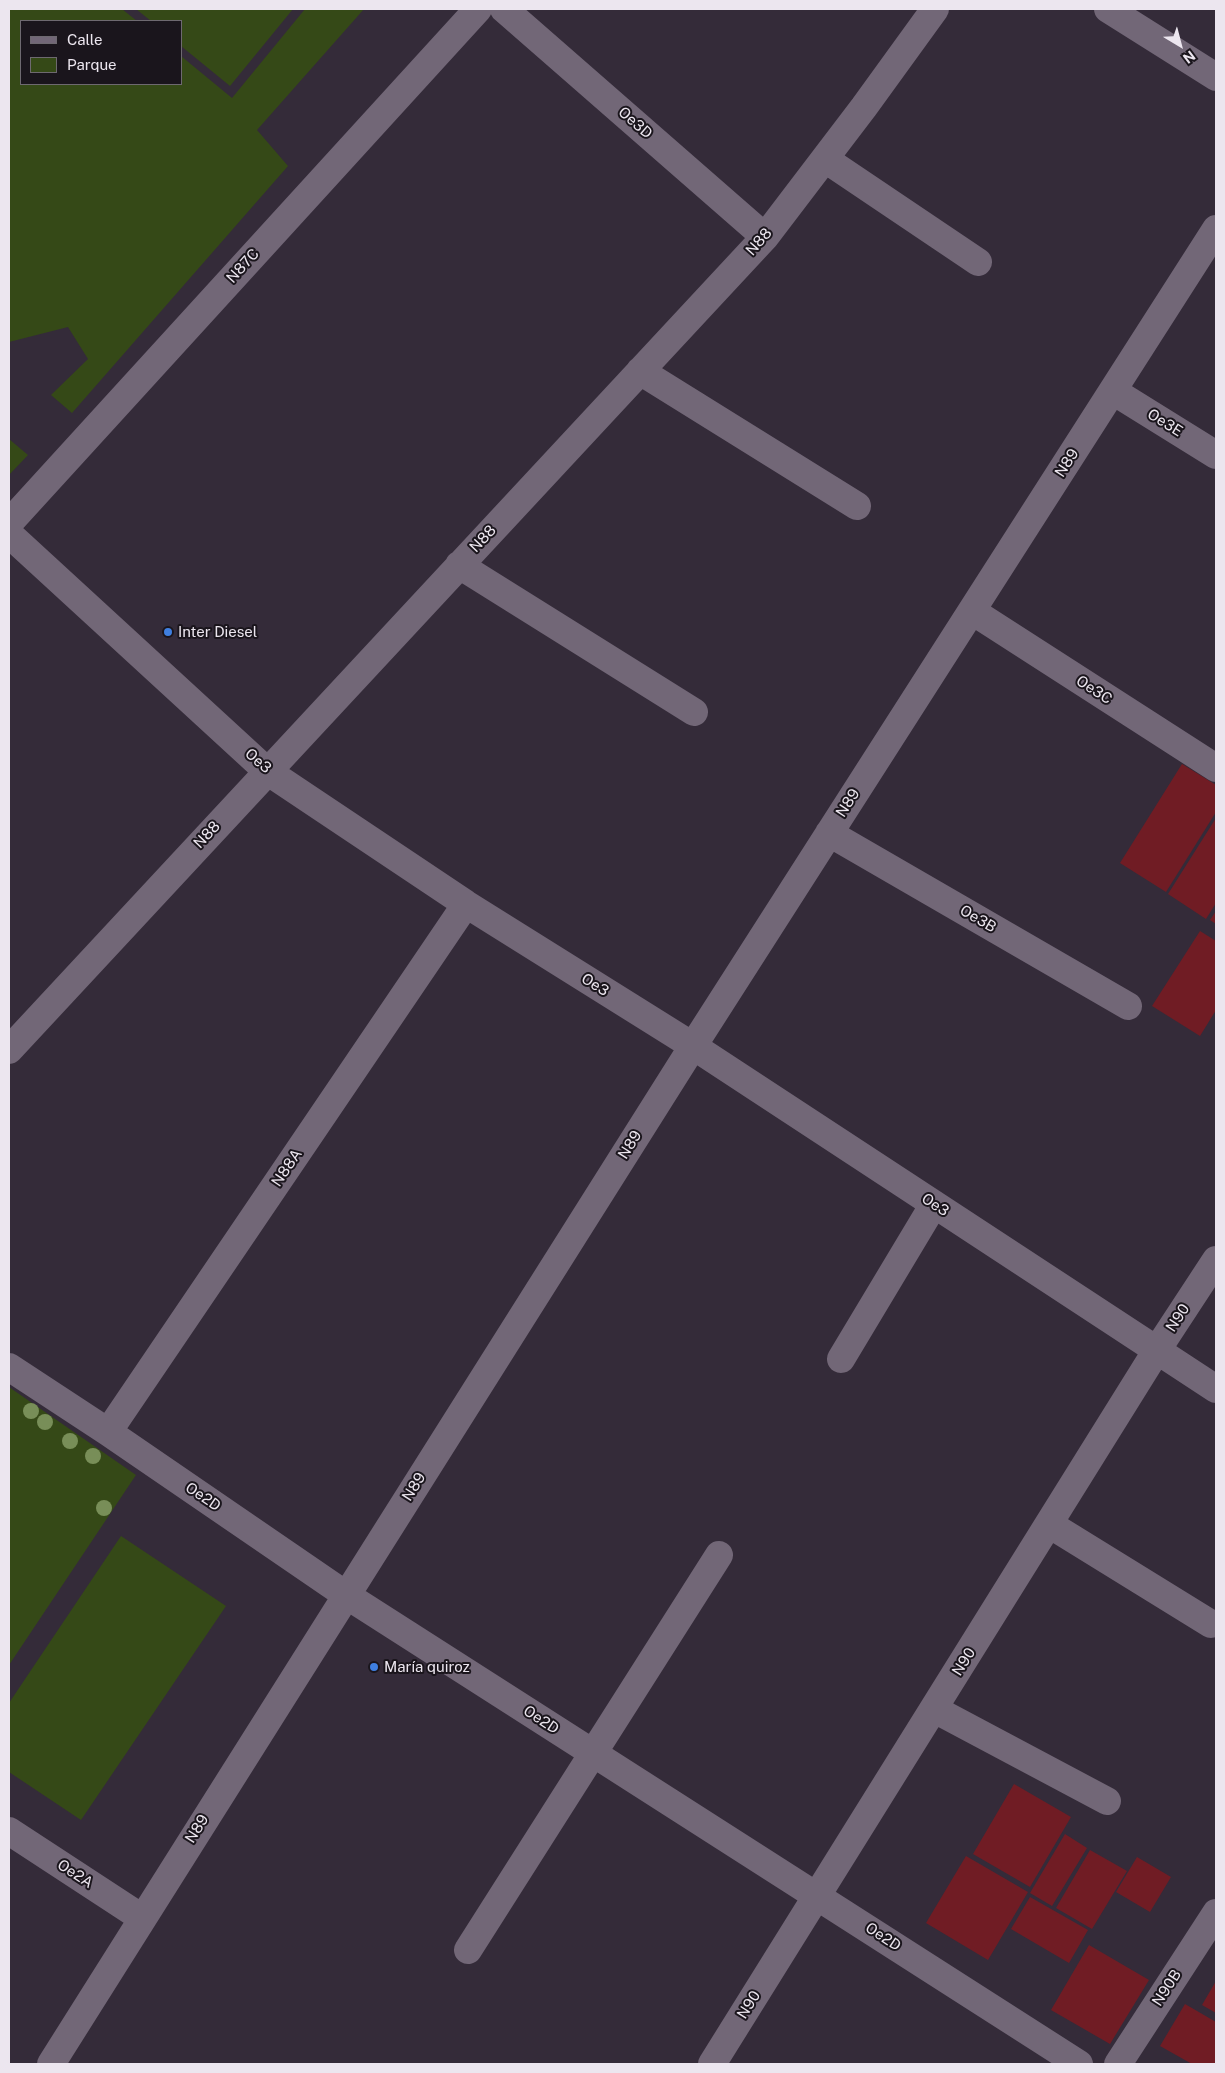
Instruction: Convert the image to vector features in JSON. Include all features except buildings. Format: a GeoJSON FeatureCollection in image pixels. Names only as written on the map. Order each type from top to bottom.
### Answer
{"type":"FeatureCollection","features":[{"type":"Feature","properties":{"kind":"street","name":"N87C"},"geometry":{"type":"LineString","coordinates":[[9,523],[478,9]]}},
{"type":"Feature","properties":{"kind":"street","name":"Oe3D"},"geometry":{"type":"LineString","coordinates":[[504,9],[765,237]]}},
{"type":"Feature","properties":{"kind":"street","name":"N88"},"geometry":{"type":"LineString","coordinates":[[9,1050],[267,770],[765,237],[935,9]]}},
{"type":"Feature","properties":{"kind":"street"},"geometry":{"type":"LineString","coordinates":[[1108,9],[1216,77]]}},
{"type":"Feature","properties":{"kind":"street"},"geometry":{"type":"LineString","coordinates":[[824,159],[978,262]]}},
{"type":"Feature","properties":{"kind":"street","name":"N89"},"geometry":{"type":"LineString","coordinates":[[51,2064],[692,1046],[1216,230]]}},
{"type":"Feature","properties":{"kind":"street"},"geometry":{"type":"LineString","coordinates":[[640,371],[857,506]]}},
{"type":"Feature","properties":{"kind":"street","name":"Oe3E"},"geometry":{"type":"LineString","coordinates":[[1113,391],[1216,455]]}},
{"type":"Feature","properties":{"kind":"street","name":"Oe3"},"geometry":{"type":"LineString","coordinates":[[9,534],[267,770],[466,904],[692,1046],[1216,1389]]}},
{"type":"Feature","properties":{"kind":"street"},"geometry":{"type":"LineString","coordinates":[[459,565],[694,712]]}},
{"type":"Feature","properties":{"kind":"street","name":"Oe3C"},"geometry":{"type":"LineString","coordinates":[[972,611],[1216,768]]}},
{"type":"Feature","properties":{"kind":"street","name":"Oe3B"},"geometry":{"type":"LineString","coordinates":[[829,833],[1128,1006]]}},
{"type":"Feature","properties":{"kind":"street","name":"N88A"},"geometry":{"type":"LineString","coordinates":[[108,1432],[466,904]]}},
{"type":"Feature","properties":{"kind":"street"},"geometry":{"type":"LineString","coordinates":[[841,1359],[934,1204]]}},
{"type":"Feature","properties":{"kind":"street","name":"N90"},"geometry":{"type":"LineString","coordinates":[[712,2064],[1157,1350],[1216,1260]]}},
{"type":"Feature","properties":{"kind":"street","name":"Oe2D"},"geometry":{"type":"LineString","coordinates":[[9,1367],[108,1432],[346,1595],[1079,2064]]}},
{"type":"Feature","properties":{"kind":"street"},"geometry":{"type":"LineString","coordinates":[[1049,1524],[1210,1624]]}},
{"type":"Feature","properties":{"kind":"street"},"geometry":{"type":"LineString","coordinates":[[468,1950],[719,1555]]}},
{"type":"Feature","properties":{"kind":"street"},"geometry":{"type":"LineString","coordinates":[[934,1709],[1106,1801]]}},
{"type":"Feature","properties":{"kind":"street","name":"Oe2A"},"geometry":{"type":"LineString","coordinates":[[9,1831],[142,1918]]}},
{"type":"Feature","properties":{"kind":"street","name":"N90B"},"geometry":{"type":"LineString","coordinates":[[1118,2064],[1216,1913]]}},
{"type":"Feature","properties":{"kind":"green space"},"geometry":{"type":"Polygon","coordinates":[[[9,9],[122,9],[136,20],[20,20],[20,85],[182,85],[182,57],[232,98],[305,9],[364,9],[257,130],[288,166],[72,413],[51,395],[88,359],[68,327],[9,342],[9,9]]]}},
{"type":"Feature","properties":{"kind":"green space"},"geometry":{"type":"Polygon","coordinates":[[[136,9],[293,9],[230,86],[182,47],[182,20],[150,20],[136,9]]]}},
{"type":"Feature","properties":{"kind":"green space"},"geometry":{"type":"Polygon","coordinates":[[[9,439],[28,455],[9,475],[9,439]]]}},
{"type":"Feature","properties":{"kind":"green space"},"geometry":{"type":"Polygon","coordinates":[[[9,1387],[136,1475],[9,1665],[9,1387]]]}},
{"type":"Feature","properties":{"kind":"green space"},"geometry":{"type":"Polygon","coordinates":[[[121,1536],[226,1606],[81,1820],[9,1772],[9,1703],[121,1536]]]}},
{"type":"Feature","properties":{"kind":"place","name":"Inter Diesel"},"geometry":{"type":"Point","coordinates":[168,632]}},
{"type":"Feature","properties":{"kind":"place","name":"María quiroz"},"geometry":{"type":"Point","coordinates":[374,1667]}}]}
